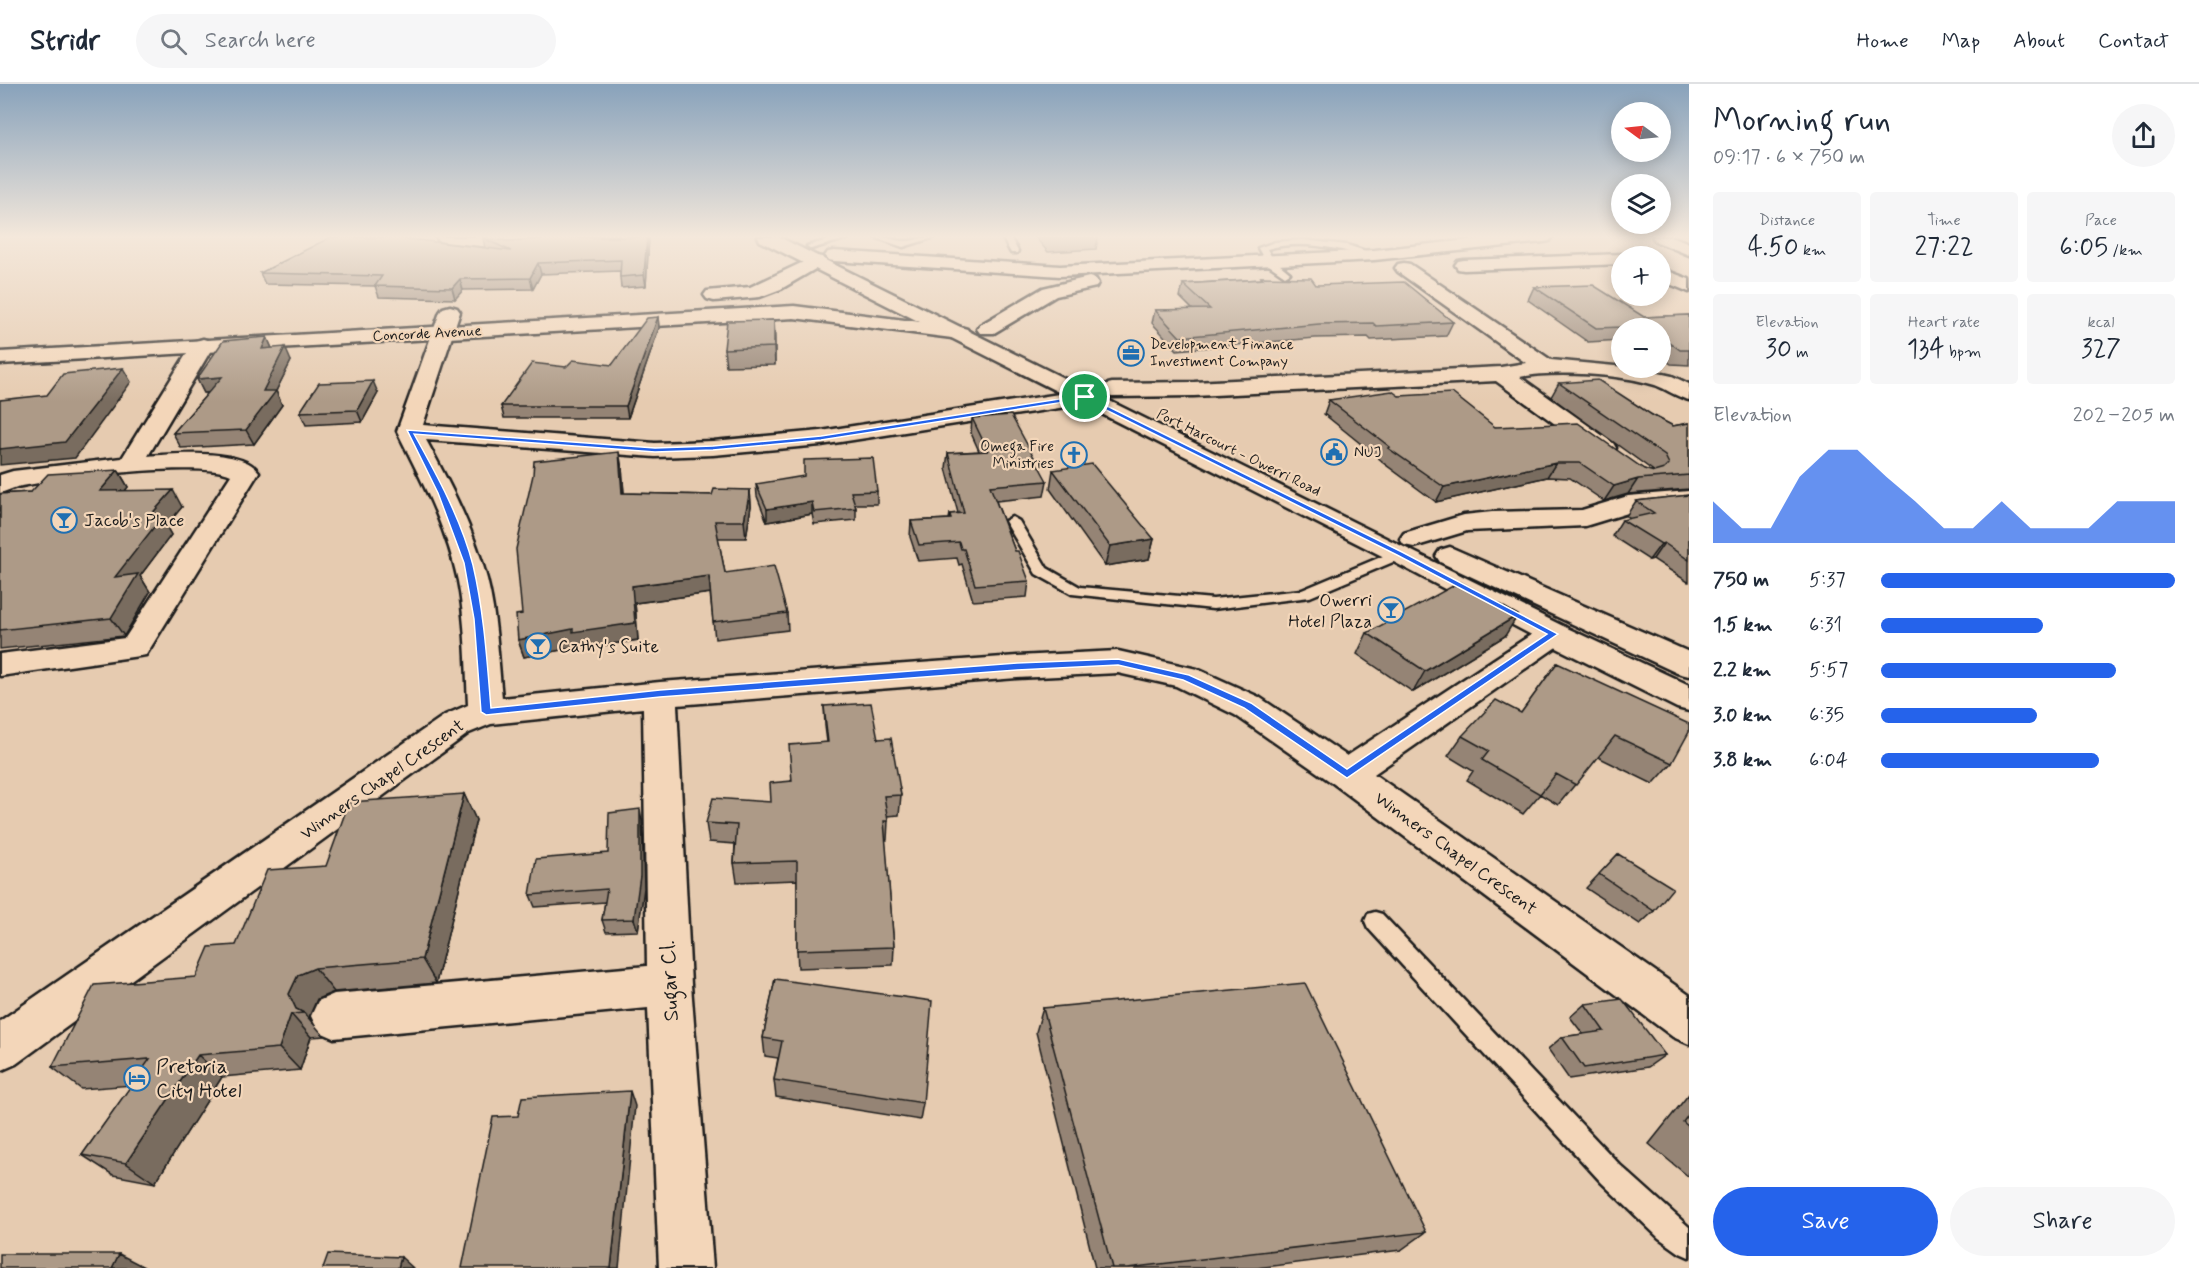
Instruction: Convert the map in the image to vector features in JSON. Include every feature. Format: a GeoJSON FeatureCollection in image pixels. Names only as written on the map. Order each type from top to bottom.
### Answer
{"type":"FeatureCollection","features":[{"type":"Feature","properties":{"kind":"street"},"geometry":{"type":"LineString","coordinates":[[695,297],[755,292]]}},
{"type":"Feature","properties":{"kind":"street","name":"Port Harcourt - Owerri Road"},"geometry":{"type":"LineString","coordinates":[[888,292],[960,333],[1085,397],[1407,546],[1689,665]]}},
{"type":"Feature","properties":{"kind":"street","name":"Port Harcourt - Owerri Road"},"geometry":{"type":"LineString","coordinates":[[905,292],[1112,390],[1407,546],[1554,634],[1689,699]]}},
{"type":"Feature","properties":{"kind":"street"},"geometry":{"type":"LineString","coordinates":[[987,329],[1050,292]]}},
{"type":"Feature","properties":{"kind":"street"},"geometry":{"type":"LineString","coordinates":[[1439,292],[1545,366]]}},
{"type":"Feature","properties":{"kind":"street","name":"Concorde Avenue"},"geometry":{"type":"LineString","coordinates":[[0,358],[206,333],[449,317],[806,312],[960,333]]}},
{"type":"Feature","properties":{"kind":"street"},"geometry":{"type":"LineString","coordinates":[[449,317],[410,431],[442,493],[468,563],[478,619],[486,712]]}},
{"type":"Feature","properties":{"kind":"street"},"geometry":{"type":"LineString","coordinates":[[0,339],[142,330]]}},
{"type":"Feature","properties":{"kind":"street"},"geometry":{"type":"LineString","coordinates":[[131,464],[206,333]]}},
{"type":"Feature","properties":{"kind":"street"},"geometry":{"type":"LineString","coordinates":[[410,431],[644,449],[713,448],[821,438],[1085,397],[1112,390],[1194,389],[1501,374],[1545,366],[1632,373],[1664,381],[1689,393]]}},
{"type":"Feature","properties":{"kind":"street"},"geometry":{"type":"LineString","coordinates":[[1501,374],[1625,464]]}},
{"type":"Feature","properties":{"kind":"street"},"geometry":{"type":"LineString","coordinates":[[0,485],[13,479],[131,464],[218,462],[241,466],[246,471],[135,647],[0,664]]}},
{"type":"Feature","properties":{"kind":"street"},"geometry":{"type":"LineString","coordinates":[[1407,546],[1464,523],[1492,520],[1585,518],[1628,504],[1689,499]]}},
{"type":"Feature","properties":{"kind":"street"},"geometry":{"type":"LineString","coordinates":[[1347,774],[1554,634]]}},
{"type":"Feature","properties":{"kind":"street","name":"Winners Chapel Crescent"},"geometry":{"type":"LineString","coordinates":[[0,1048],[457,724],[486,712],[660,694],[1017,667],[1118,662],[1185,677],[1247,706],[1347,774],[1689,1022]]}},
{"type":"Feature","properties":{"kind":"street","name":"Sugar Cl."},"geometry":{"type":"LineString","coordinates":[[660,694],[669,985],[686,1268]]}},
{"type":"Feature","properties":{"kind":"street"},"geometry":{"type":"LineString","coordinates":[[334,1016],[669,985]]}},
{"type":"Feature","properties":{"kind":"lane"},"geometry":{"type":"LineString","coordinates":[[1012,521],[1041,571],[1077,591],[1213,604],[1305,594],[1407,546]]}},
{"type":"Feature","properties":{"kind":"lane"},"geometry":{"type":"LineString","coordinates":[[1375,921],[1587,1148],[1668,1229],[1689,1244]]}},
{"type":"Feature","properties":{"kind":"building"},"geometry":{"type":"Polygon","coordinates":[[[1192,292],[1417,292],[1453,322],[1376,326],[1373,323],[1319,324],[1180,337],[1155,310],[1210,309],[1192,292]]]}},
{"type":"Feature","properties":{"kind":"building"},"geometry":{"type":"Polygon","coordinates":[[[1542,292],[1605,292],[1611,296],[1611,306],[1626,306],[1644,317],[1689,315],[1689,350],[1680,350],[1671,343],[1671,318],[1611,318],[1611,327],[1596,328],[1542,292]]]}},
{"type":"Feature","properties":{"kind":"building"},"geometry":{"type":"Polygon","coordinates":[[[658,317],[626,406],[501,406],[532,363],[566,367],[573,360],[612,365],[647,318],[658,317]]]}},
{"type":"Feature","properties":{"kind":"building"},"geometry":{"type":"Polygon","coordinates":[[[774,320],[774,347],[724,349],[727,321],[774,320]]]}},
{"type":"Feature","properties":{"kind":"building"},"geometry":{"type":"Polygon","coordinates":[[[267,337],[262,349],[285,347],[263,391],[276,391],[246,430],[173,433],[222,377],[197,379],[223,341],[267,337]]]}},
{"type":"Feature","properties":{"kind":"building"},"geometry":{"type":"Polygon","coordinates":[[[123,368],[65,442],[0,449],[0,400],[47,395],[63,374],[123,368]]]}},
{"type":"Feature","properties":{"kind":"building"},"geometry":{"type":"Polygon","coordinates":[[[1598,380],[1673,426],[1689,423],[1689,475],[1638,479],[1614,486],[1580,463],[1556,463],[1444,487],[1388,448],[1390,447],[1329,400],[1392,391],[1399,396],[1452,393],[1495,427],[1578,423],[1644,469],[1654,472],[1664,469],[1669,464],[1665,456],[1559,383],[1598,380]]]}},
{"type":"Feature","properties":{"kind":"building"},"geometry":{"type":"Polygon","coordinates":[[[373,381],[357,410],[300,412],[319,383],[373,381]]]}},
{"type":"Feature","properties":{"kind":"building"},"geometry":{"type":"Polygon","coordinates":[[[1011,415],[1047,481],[990,486],[1029,581],[975,585],[964,549],[961,549],[959,542],[919,545],[911,521],[951,519],[950,514],[964,513],[948,453],[988,451],[972,418],[1011,415]]]}},
{"type":"Feature","properties":{"kind":"building"},"geometry":{"type":"Polygon","coordinates":[[[619,452],[622,493],[712,495],[714,489],[750,490],[744,521],[715,521],[725,573],[774,566],[787,613],[713,622],[709,576],[632,586],[635,623],[573,632],[573,629],[518,640],[516,615],[522,614],[516,549],[533,475],[534,461],[619,452]]]}},
{"type":"Feature","properties":{"kind":"building"},"geometry":{"type":"Polygon","coordinates":[[[873,458],[877,491],[851,492],[856,508],[814,512],[812,502],[767,509],[756,484],[804,476],[804,460],[873,458]]]}},
{"type":"Feature","properties":{"kind":"building"},"geometry":{"type":"Polygon","coordinates":[[[1092,464],[1154,539],[1110,546],[1053,470],[1092,464]]]}},
{"type":"Feature","properties":{"kind":"building"},"geometry":{"type":"Polygon","coordinates":[[[118,470],[100,491],[173,490],[147,519],[161,518],[115,577],[138,574],[111,618],[0,630],[0,494],[31,492],[48,474],[118,470]]]}},
{"type":"Feature","properties":{"kind":"building"},"geometry":{"type":"Polygon","coordinates":[[[1689,495],[1689,560],[1622,520],[1654,513],[1636,501],[1689,495]]]}},
{"type":"Feature","properties":{"kind":"building"},"geometry":{"type":"Polygon","coordinates":[[[1460,582],[1518,615],[1425,671],[1367,633],[1460,582]]]}},
{"type":"Feature","properties":{"kind":"building"},"geometry":{"type":"Polygon","coordinates":[[[1557,663],[1689,724],[1689,732],[1672,763],[1615,736],[1576,785],[1556,774],[1540,794],[1482,760],[1489,751],[1462,736],[1496,700],[1521,713],[1557,663]]]}},
{"type":"Feature","properties":{"kind":"building"},"geometry":{"type":"Polygon","coordinates":[[[871,703],[878,739],[891,738],[901,795],[884,796],[888,821],[884,821],[894,947],[797,950],[797,861],[734,863],[737,825],[706,823],[713,798],[771,802],[770,783],[792,781],[789,745],[828,742],[824,706],[871,703]]]}},
{"type":"Feature","properties":{"kind":"building"},"geometry":{"type":"Polygon","coordinates":[[[464,794],[422,959],[315,968],[298,975],[289,994],[296,1009],[304,1013],[291,1014],[279,1048],[198,1055],[126,1163],[82,1155],[150,1059],[52,1067],[94,985],[196,977],[209,947],[236,945],[267,870],[326,866],[349,802],[464,794]]]}},
{"type":"Feature","properties":{"kind":"building"},"geometry":{"type":"Polygon","coordinates":[[[640,809],[640,876],[634,919],[602,920],[607,889],[530,895],[536,859],[608,853],[609,813],[640,809]]]}},
{"type":"Feature","properties":{"kind":"building"},"geometry":{"type":"Polygon","coordinates":[[[1618,854],[1673,888],[1654,911],[1599,874],[1618,854]]]}},
{"type":"Feature","properties":{"kind":"building"},"geometry":{"type":"Polygon","coordinates":[[[775,979],[932,1001],[923,1103],[774,1080],[782,1041],[763,1038],[775,979]]]}},
{"type":"Feature","properties":{"kind":"building"},"geometry":{"type":"Polygon","coordinates":[[[1305,983],[1426,1232],[1112,1268],[1043,1008],[1305,983]]]}},
{"type":"Feature","properties":{"kind":"building"},"geometry":{"type":"Polygon","coordinates":[[[1622,999],[1665,1055],[1584,1068],[1562,1037],[1604,1031],[1585,1004],[1622,999]]]}},
{"type":"Feature","properties":{"kind":"building"},"geometry":{"type":"Polygon","coordinates":[[[630,1091],[611,1268],[462,1268],[493,1117],[518,1116],[522,1097],[630,1091]]]}},
{"type":"Feature","properties":{"kind":"building"},"geometry":{"type":"Polygon","coordinates":[[[1689,1114],[1689,1127],[1683,1122],[1689,1114]]]}},
{"type":"Feature","properties":{"kind":"building"},"geometry":{"type":"Polygon","coordinates":[[[0,1254],[119,1254],[112,1268],[0,1268],[0,1254]]]}},
{"type":"Feature","properties":{"kind":"building"},"geometry":{"type":"Polygon","coordinates":[[[328,1254],[401,1257],[398,1268],[323,1268],[328,1254]]]}},
{"type":"Feature","properties":{"kind":"place","name":"Development Finance Investment Company"},"geometry":{"type":"Point","coordinates":[1131,353]}},
{"type":"Feature","properties":{"kind":"place","name":"NUJ"},"geometry":{"type":"Point","coordinates":[1334,452]}},
{"type":"Feature","properties":{"kind":"place","name":"Omega Fire Ministries"},"geometry":{"type":"Point","coordinates":[1074,455]}},
{"type":"Feature","properties":{"kind":"place","name":"Jacob's Place"},"geometry":{"type":"Point","coordinates":[64,520]}},
{"type":"Feature","properties":{"kind":"place","name":"Owerri Hotel Plaza"},"geometry":{"type":"Point","coordinates":[1391,610]}},
{"type":"Feature","properties":{"kind":"place","name":"Cathy's Suite"},"geometry":{"type":"Point","coordinates":[538,646]}},
{"type":"Feature","properties":{"kind":"place","name":"Pretoria City Hotel"},"geometry":{"type":"Point","coordinates":[137,1078]}},
{"type":"Feature","properties":{"kind":"route"},"geometry":{"type":"LineString","coordinates":[[1085,397],[1400,554],[1554,634],[1347,774],[1247,706],[1185,677],[1118,662],[1017,667],[660,694],[486,712],[478,619],[468,563],[442,493],[410,431],[655,450],[713,448],[821,438],[1085,397]]}}]}
